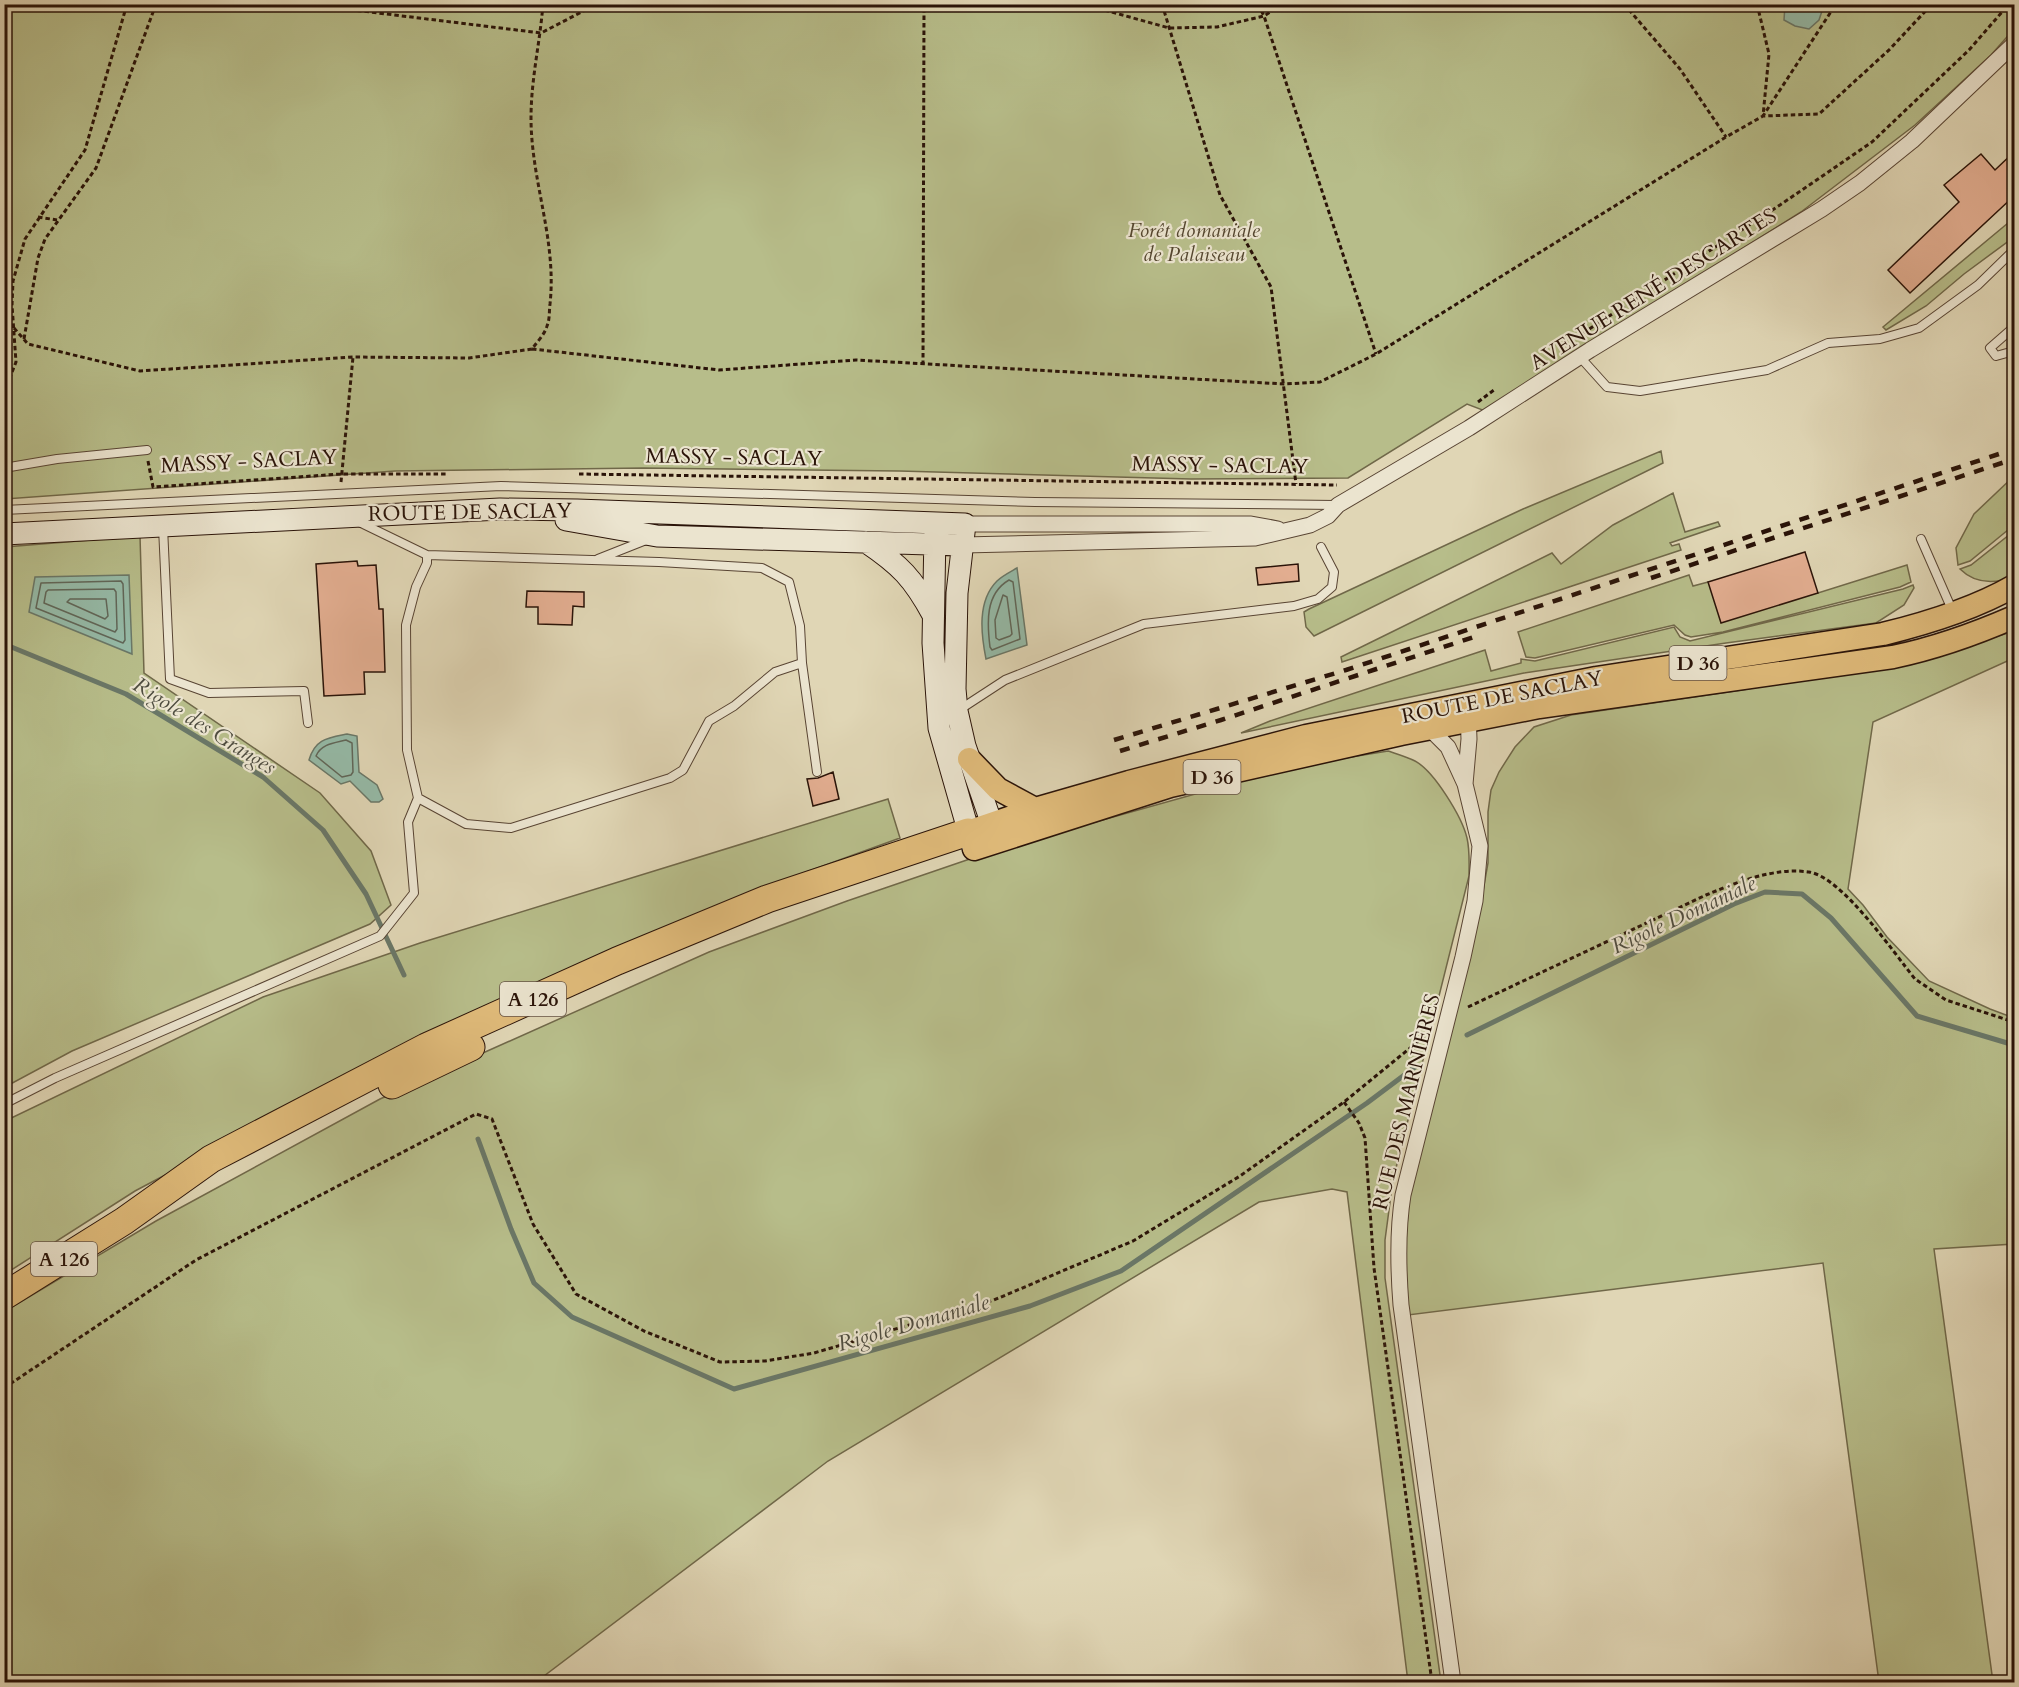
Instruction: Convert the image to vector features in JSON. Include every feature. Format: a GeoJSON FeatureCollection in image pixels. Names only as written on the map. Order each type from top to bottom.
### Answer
{"type":"FeatureCollection","features":[{"type":"Feature","properties":{"kind":"highway","name":"A 126"},"geometry":{"type":"LineString","coordinates":[[4,1296],[124,1221],[439,1062],[623,977],[790,909],[983,836]]}},
{"type":"Feature","properties":{"kind":"main road","name":"ROUTE DE SACLAY"},"geometry":{"type":"LineString","coordinates":[[4,534],[500,509],[965,524]]}},
{"type":"Feature","properties":{"kind":"main road"},"geometry":{"type":"LineString","coordinates":[[500,509],[657,536],[963,545]]}},
{"type":"Feature","properties":{"kind":"main road"},"geometry":{"type":"LineString","coordinates":[[935,523],[933,643],[939,728],[983,836]]}},
{"type":"Feature","properties":{"kind":"main road"},"geometry":{"type":"LineString","coordinates":[[965,524],[957,593],[955,689],[957,711],[969,759],[983,836]]}},
{"type":"Feature","properties":{"kind":"main road"},"geometry":{"type":"LineString","coordinates":[[866,541],[906,572],[918,587],[933,615]]}},
{"type":"Feature","properties":{"kind":"main road","name":"ROUTE DE SACLAY"},"geometry":{"type":"LineString","coordinates":[[983,836],[1077,817],[1170,786],[1596,678],[1854,640],[1928,623],[2001,594],[2014,586]]}},
{"type":"Feature","properties":{"kind":"main road","name":"ROUTE DE SACLAY"},"geometry":{"type":"LineString","coordinates":[[1468,712],[1539,707],[1893,657],[1971,636],[2014,616]]}},
{"type":"Feature","properties":{"kind":"main road","name":"ROUTE DE SACLAY"},"geometry":{"type":"LineString","coordinates":[[983,836],[1035,809],[1305,736],[1423,721]]}},
{"type":"Feature","properties":{"kind":"main road"},"geometry":{"type":"LineString","coordinates":[[969,759],[998,789],[1035,809]]}},
{"type":"Feature","properties":{"kind":"street","name":"AVENUE RENÉ DESCARTES"},"geometry":{"type":"LineString","coordinates":[[963,545],[1255,538],[1310,525],[1328,516],[1338,505],[1469,428],[1860,183],[1912,141],[2014,44]]}},
{"type":"Feature","properties":{"kind":"street"},"geometry":{"type":"LineString","coordinates":[[965,524],[1251,525],[1287,531]]}},
{"type":"Feature","properties":{"kind":"street","name":"RUE DES MARNIÈRES"},"geometry":{"type":"LineString","coordinates":[[1465,784],[1468,712]]}},
{"type":"Feature","properties":{"kind":"street","name":"RUE DES MARNIÈRES"},"geometry":{"type":"LineString","coordinates":[[1423,721],[1448,747],[1465,784],[1480,846],[1479,879],[1456,987],[1403,1195],[1398,1223],[1397,1254],[1401,1305],[1453,1683]]}},
{"type":"Feature","properties":{"kind":"lane"},"geometry":{"type":"LineString","coordinates":[[1580,357],[1607,387],[1640,391],[1767,370],[1827,343],[1880,339],[1918,328],[1978,285],[2014,250]]}},
{"type":"Feature","properties":{"kind":"lane"},"geometry":{"type":"LineString","coordinates":[[2014,327],[1990,348],[1996,356],[2014,351]]}},
{"type":"Feature","properties":{"kind":"lane","name":"MASSY - SACLAY"},"geometry":{"type":"LineString","coordinates":[[4,468],[57,459],[147,450]]}},
{"type":"Feature","properties":{"kind":"lane"},"geometry":{"type":"LineString","coordinates":[[4,510],[501,486],[1035,502],[1338,505]]}},
{"type":"Feature","properties":{"kind":"lane"},"geometry":{"type":"LineString","coordinates":[[347,516],[427,555],[762,568],[789,582],[800,626],[802,663],[817,772]]}},
{"type":"Feature","properties":{"kind":"lane"},"geometry":{"type":"LineString","coordinates":[[162,526],[170,679],[209,693],[304,691],[308,723]]}},
{"type":"Feature","properties":{"kind":"lane"},"geometry":{"type":"LineString","coordinates":[[594,560],[657,536]]}},
{"type":"Feature","properties":{"kind":"lane"},"geometry":{"type":"LineString","coordinates":[[1921,539],[1953,613]]}},
{"type":"Feature","properties":{"kind":"lane"},"geometry":{"type":"LineString","coordinates":[[957,711],[1005,680],[1144,624],[1283,608],[1318,599],[1332,586],[1334,572],[1321,547]]}},
{"type":"Feature","properties":{"kind":"lane"},"geometry":{"type":"LineString","coordinates":[[4,1104],[55,1078],[380,936],[414,893],[408,822],[418,798],[407,750],[406,625],[416,587],[427,563],[427,555]]}},
{"type":"Feature","properties":{"kind":"lane"},"geometry":{"type":"LineString","coordinates":[[418,798],[466,824],[511,828],[670,778],[683,770],[709,721],[734,705],[774,672],[802,663]]}},
{"type":"Feature","properties":{"kind":"path"},"geometry":{"type":"LineString","coordinates":[[4,393],[16,362],[12,305],[13,281],[25,239],[85,150],[127,4]]}},
{"type":"Feature","properties":{"kind":"path"},"geometry":{"type":"LineString","coordinates":[[24,339],[38,258],[45,239],[96,168],[156,4]]}},
{"type":"Feature","properties":{"kind":"path"},"geometry":{"type":"LineString","coordinates":[[305,4],[541,33],[597,4]]}},
{"type":"Feature","properties":{"kind":"path"},"geometry":{"type":"LineString","coordinates":[[532,349],[547,328],[553,280],[551,251],[533,156],[531,118],[533,74],[541,33],[543,4]]}},
{"type":"Feature","properties":{"kind":"path"},"geometry":{"type":"LineString","coordinates":[[842,4],[864,6],[924,6],[930,4]]}},
{"type":"Feature","properties":{"kind":"path"},"geometry":{"type":"LineString","coordinates":[[1083,4],[1169,28],[1218,27],[1264,16],[1283,4]]}},
{"type":"Feature","properties":{"kind":"path"},"geometry":{"type":"LineString","coordinates":[[1162,4],[1220,195],[1271,288],[1296,484]]}},
{"type":"Feature","properties":{"kind":"path"},"geometry":{"type":"LineString","coordinates":[[1258,4],[1264,16],[1376,354]]}},
{"type":"Feature","properties":{"kind":"path"},"geometry":{"type":"LineString","coordinates":[[1624,4],[1680,69],[1726,137]]}},
{"type":"Feature","properties":{"kind":"path"},"geometry":{"type":"LineString","coordinates":[[1757,4],[1769,54],[1763,116]]}},
{"type":"Feature","properties":{"kind":"path"},"geometry":{"type":"LineString","coordinates":[[14,328],[28,344],[140,371],[353,357],[469,358],[532,349],[719,370],[856,360],[1284,384],[1320,382],[1376,354],[1763,116],[1836,4]]}},
{"type":"Feature","properties":{"kind":"path"},"geometry":{"type":"LineString","coordinates":[[1763,116],[1819,114],[1890,49],[1932,4]]}},
{"type":"Feature","properties":{"kind":"path"},"geometry":{"type":"LineString","coordinates":[[1582,334],[1872,142],[1969,50],[2009,4]]}},
{"type":"Feature","properties":{"kind":"path"},"geometry":{"type":"LineString","coordinates":[[923,365],[924,6]]}},
{"type":"Feature","properties":{"kind":"path"},"geometry":{"type":"LineString","coordinates":[[38,218],[58,220]]}},
{"type":"Feature","properties":{"kind":"path"},"geometry":{"type":"LineString","coordinates":[[340,493],[353,357]]}},
{"type":"Feature","properties":{"kind":"path"},"geometry":{"type":"LineString","coordinates":[[1474,410],[1479,400],[1497,388]]}},
{"type":"Feature","properties":{"kind":"path","name":"MASSY - SACLAY"},"geometry":{"type":"LineString","coordinates":[[147,450],[153,487],[341,474],[456,474]]}},
{"type":"Feature","properties":{"kind":"path","name":"MASSY - SACLAY"},"geometry":{"type":"LineString","coordinates":[[569,474],[1342,485]]}},
{"type":"Feature","properties":{"kind":"path"},"geometry":{"type":"LineString","coordinates":[[1461,1010],[1715,891],[1742,881],[1778,873],[1810,872],[1829,881],[1845,894],[1915,979],[1927,988],[1946,1000],[2014,1022]]}},
{"type":"Feature","properties":{"kind":"path"},"geometry":{"type":"LineString","coordinates":[[4,1388],[196,1260],[476,1114],[492,1119],[533,1224],[576,1294],[644,1331],[720,1362],[765,1361],[814,1353],[994,1299],[1133,1241],[1240,1176],[1344,1102],[1432,1029]]}},
{"type":"Feature","properties":{"kind":"path"},"geometry":{"type":"LineString","coordinates":[[1344,1102],[1359,1123],[1365,1138],[1374,1268],[1432,1683]]}},
{"type":"Feature","properties":{"kind":"green space","name":"Forêt domaniale de Palaiseau"},"geometry":{"type":"Polygon","coordinates":[[[5,5],[2014,5],[2014,29],[1991,55],[1915,125],[1801,212],[1485,411],[1467,404],[1348,478],[1191,479],[899,471],[643,468],[395,471],[5,499],[5,5]]]}},
{"type":"Feature","properties":{"kind":"green space"},"geometry":{"type":"Polygon","coordinates":[[[2014,218],[2014,237],[1926,306],[1886,330],[1883,327],[2014,218]]]}},
{"type":"Feature","properties":{"kind":"green space"},"geometry":{"type":"Polygon","coordinates":[[[1661,451],[1663,463],[1314,636],[1306,627],[1304,612],[1309,609],[1523,509],[1661,451]]]}},
{"type":"Feature","properties":{"kind":"green space"},"geometry":{"type":"Polygon","coordinates":[[[2014,476],[2014,525],[1970,561],[1958,565],[1956,548],[1974,514],[2014,476]]]}},
{"type":"Feature","properties":{"kind":"green space"},"geometry":{"type":"Polygon","coordinates":[[[1673,493],[1685,532],[1718,522],[1720,526],[1670,543],[1672,546],[1679,544],[1681,550],[1342,662],[1341,657],[1552,553],[1561,564],[1613,525],[1673,493]]]}},
{"type":"Feature","properties":{"kind":"green space"},"geometry":{"type":"Polygon","coordinates":[[[2014,531],[2014,577],[1992,582],[1978,580],[1960,569],[1971,565],[2014,531]]]}},
{"type":"Feature","properties":{"kind":"green space"},"geometry":{"type":"Polygon","coordinates":[[[140,536],[144,673],[320,793],[371,851],[391,905],[370,924],[72,1051],[5,1087],[5,547],[140,536]]]}},
{"type":"Feature","properties":{"kind":"green space"},"geometry":{"type":"Polygon","coordinates":[[[1907,565],[1911,582],[1900,587],[1723,632],[1691,637],[1685,635],[1674,625],[1535,658],[1526,657],[1518,632],[1689,575],[1693,586],[1708,582],[1818,593],[1907,565]]]}},
{"type":"Feature","properties":{"kind":"green space"},"geometry":{"type":"Polygon","coordinates":[[[1913,585],[1914,588],[1904,605],[1876,623],[1524,673],[1241,733],[1270,721],[1485,650],[1491,671],[1521,663],[1521,659],[1535,661],[1674,627],[1680,637],[1690,641],[1913,585]]]}},
{"type":"Feature","properties":{"kind":"green space"},"geometry":{"type":"Polygon","coordinates":[[[2014,631],[2014,658],[1873,722],[1848,889],[1887,937],[1929,981],[2014,1018],[2014,1244],[1934,1249],[1993,1682],[1879,1682],[1823,1263],[1408,1315],[1404,1258],[1411,1180],[1483,891],[1488,863],[1488,812],[1491,790],[1515,747],[1534,727],[1571,715],[1742,690],[1941,654],[2014,631]]]}},
{"type":"Feature","properties":{"kind":"green space"},"geometry":{"type":"Polygon","coordinates":[[[1388,751],[1415,761],[1438,784],[1464,829],[1469,853],[1469,876],[1393,1180],[1385,1240],[1385,1278],[1441,1682],[1408,1682],[1347,1192],[1332,1189],[1259,1202],[828,1461],[536,1682],[5,1682],[4,1312],[156,1221],[380,1099],[709,952],[847,901],[999,849],[1238,782],[1345,758],[1388,751]]]}},
{"type":"Feature","properties":{"kind":"green space"},"geometry":{"type":"Polygon","coordinates":[[[888,799],[900,838],[743,895],[458,1020],[135,1191],[5,1274],[5,1121],[263,997],[420,943],[888,799]]]}},
{"type":"Feature","properties":{"kind":"water"},"geometry":{"type":"Polygon","coordinates":[[[1785,5],[1821,5],[1823,8],[1819,20],[1809,29],[1795,26],[1784,20],[1785,5]]]}},
{"type":"Feature","properties":{"kind":"water"},"geometry":{"type":"Polygon","coordinates":[[[1017,568],[1027,645],[986,659],[982,618],[986,598],[997,581],[1017,568]]]}},
{"type":"Feature","properties":{"kind":"water"},"geometry":{"type":"Polygon","coordinates":[[[129,575],[132,654],[29,612],[35,577],[129,575]]]}},
{"type":"Feature","properties":{"kind":"water"},"geometry":{"type":"Polygon","coordinates":[[[347,734],[357,736],[359,772],[377,785],[383,799],[379,802],[371,802],[350,781],[341,784],[309,760],[318,744],[328,738],[347,734]]]}},
{"type":"Feature","properties":{"kind":"building"},"geometry":{"type":"Polygon","coordinates":[[[2014,152],[2014,196],[1910,293],[1888,270],[1959,202],[1944,185],[1981,154],[1995,170],[2014,152]]]}},
{"type":"Feature","properties":{"kind":"building"},"geometry":{"type":"Polygon","coordinates":[[[1805,552],[1818,593],[1721,623],[1708,582],[1805,552]]]}},
{"type":"Feature","properties":{"kind":"building"},"geometry":{"type":"Polygon","coordinates":[[[357,561],[358,566],[376,565],[379,609],[383,609],[385,672],[364,672],[365,694],[324,696],[316,564],[357,561]]]}},
{"type":"Feature","properties":{"kind":"building"},"geometry":{"type":"Polygon","coordinates":[[[1298,564],[1299,581],[1258,585],[1256,568],[1298,564]]]}},
{"type":"Feature","properties":{"kind":"building"},"geometry":{"type":"Polygon","coordinates":[[[527,591],[584,592],[584,607],[573,606],[572,625],[538,624],[538,607],[526,607],[527,591]]]}},
{"type":"Feature","properties":{"kind":"building"},"geometry":{"type":"Polygon","coordinates":[[[833,772],[839,799],[813,806],[807,779],[818,778],[833,772]]]}},
{"type":"Feature","properties":{"kind":"waterway","name":"Rigole des Granges"},"geometry":{"type":"LineString","coordinates":[[4,644],[126,694],[263,777],[323,830],[366,894],[404,975]]}},
{"type":"Feature","properties":{"kind":"waterway","name":"Rigole Domaniale"},"geometry":{"type":"LineString","coordinates":[[1467,1035],[1734,904],[1765,892],[1802,894],[1831,918],[1917,1016],[2014,1045]]}},
{"type":"Feature","properties":{"kind":"waterway","name":"Rigole Domaniale"},"geometry":{"type":"LineString","coordinates":[[478,1139],[511,1229],[534,1283],[572,1317],[734,1389],[1030,1306],[1121,1271],[1367,1103],[1415,1067]]}},
{"type":"Feature","properties":{"kind":"railway"},"geometry":{"type":"LineString","coordinates":[[1114,740],[1346,670],[2014,449]]}},
{"type":"Feature","properties":{"kind":"railway"},"geometry":{"type":"LineString","coordinates":[[1651,578],[2014,459]]}},
{"type":"Feature","properties":{"kind":"railway"},"geometry":{"type":"LineString","coordinates":[[1120,751],[1477,636]]}}]}
